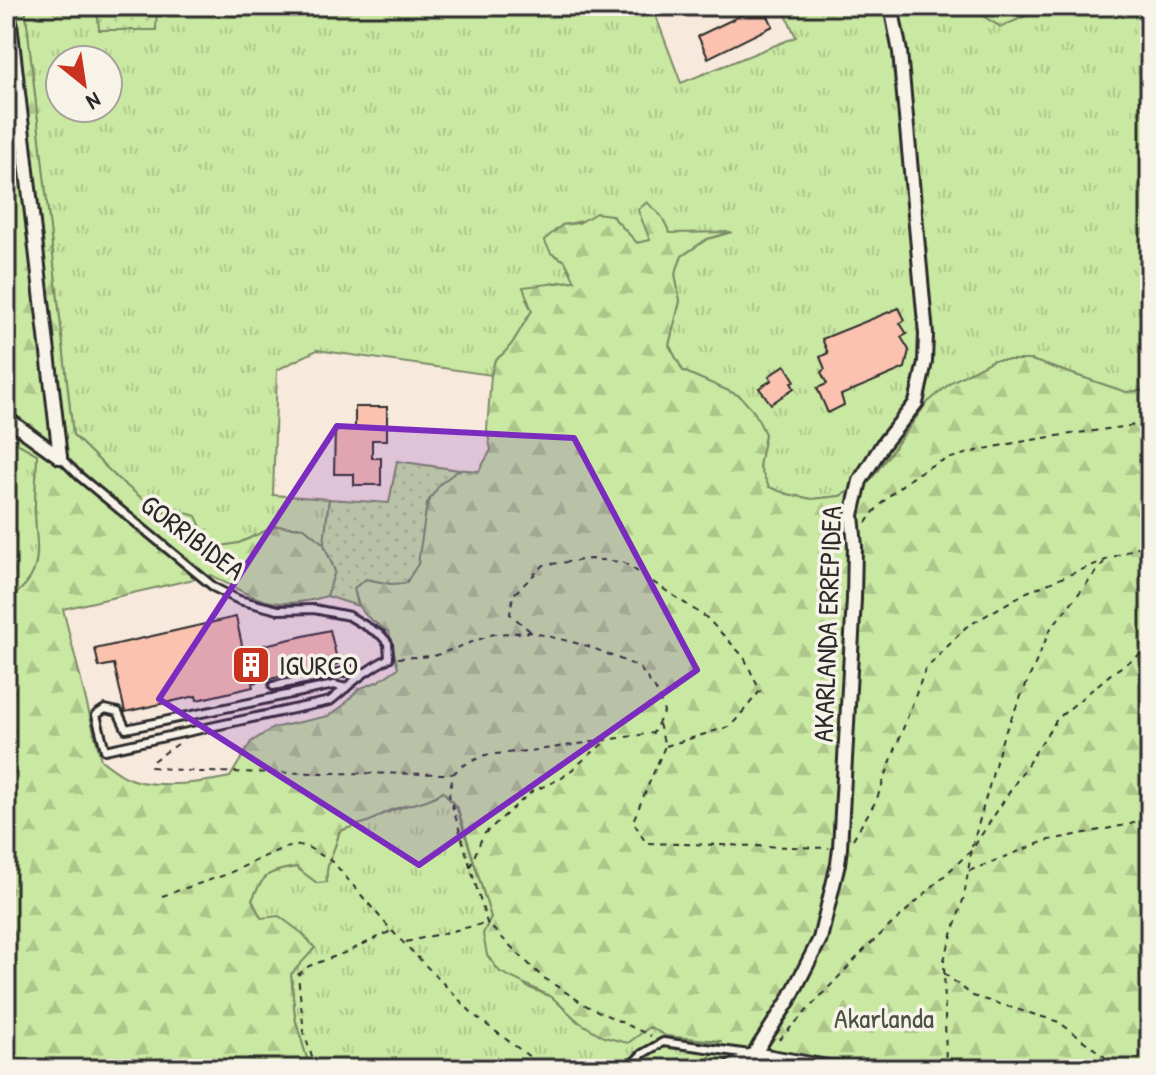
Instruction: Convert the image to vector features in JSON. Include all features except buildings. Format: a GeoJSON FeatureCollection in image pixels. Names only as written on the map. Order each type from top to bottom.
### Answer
{"type":"FeatureCollection","features":[{"type":"Feature","properties":{"kind":"street"},"geometry":{"type":"LineString","coordinates":[[8,6],[60,457]]}},
{"type":"Feature","properties":{"kind":"street","name":"AKARLANDA ERREPIDEA"},"geometry":{"type":"LineString","coordinates":[[750,1069],[754,1054],[789,1000],[820,939],[840,848],[855,546],[852,515],[860,481],[883,444],[916,403],[925,362],[926,334],[900,52],[891,6]]}},
{"type":"Feature","properties":{"kind":"street"},"geometry":{"type":"LineString","coordinates":[[6,418],[60,457]]}},
{"type":"Feature","properties":{"kind":"street"},"geometry":{"type":"LineString","coordinates":[[728,1069],[754,1054],[839,1069]]}},
{"type":"Feature","properties":{"kind":"lane","name":"GORRIBIDEA"},"geometry":{"type":"LineString","coordinates":[[60,457],[215,588],[239,600],[278,610],[314,609],[349,616],[381,635],[388,643],[389,658]]}},
{"type":"Feature","properties":{"kind":"lane"},"geometry":{"type":"LineString","coordinates":[[346,688],[334,685],[126,729],[118,712],[105,709],[96,715],[105,750],[330,701],[346,688],[363,672],[389,658]]}},
{"type":"Feature","properties":{"kind":"lane"},"geometry":{"type":"LineString","coordinates":[[273,686],[355,670],[363,672]]}},
{"type":"Feature","properties":{"kind":"lane"},"geometry":{"type":"LineString","coordinates":[[627,1069],[642,1054],[663,1042],[754,1054]]}},
{"type":"Feature","properties":{"kind":"path"},"geometry":{"type":"LineString","coordinates":[[855,546],[878,509],[906,482],[940,462],[996,448],[1150,423]]}},
{"type":"Feature","properties":{"kind":"path"},"geometry":{"type":"LineString","coordinates":[[659,722],[665,746],[633,821],[646,843],[840,848],[853,839],[876,801],[925,670],[966,627],[1027,592],[1150,542]]}},
{"type":"Feature","properties":{"kind":"path"},"geometry":{"type":"LineString","coordinates":[[531,632],[510,614],[513,595],[544,565],[590,559],[623,562],[707,618],[744,657],[760,691],[731,726],[665,746]]}},
{"type":"Feature","properties":{"kind":"path"},"geometry":{"type":"LineString","coordinates":[[946,1069],[944,960],[964,897],[971,851],[1003,737],[1051,628],[1105,561]]}},
{"type":"Feature","properties":{"kind":"path"},"geometry":{"type":"LineString","coordinates":[[389,658],[434,656],[494,634],[531,632],[588,646],[639,667],[656,690],[664,712],[653,733],[485,755],[453,774],[449,795],[487,923],[541,976],[587,1006],[663,1042]]}},
{"type":"Feature","properties":{"kind":"path"},"geometry":{"type":"LineString","coordinates":[[754,1054],[770,1049],[866,948],[971,851],[1057,719],[1112,673],[1149,651]]}},
{"type":"Feature","properties":{"kind":"path"},"geometry":{"type":"LineString","coordinates":[[199,730],[154,760],[151,767],[199,772],[453,774]]}},
{"type":"Feature","properties":{"kind":"path"},"geometry":{"type":"LineString","coordinates":[[470,868],[483,835],[531,792],[562,778],[607,740]]}},
{"type":"Feature","properties":{"kind":"path"},"geometry":{"type":"LineString","coordinates":[[968,871],[1045,841],[1131,824],[1150,813]]}},
{"type":"Feature","properties":{"kind":"path"},"geometry":{"type":"LineString","coordinates":[[162,896],[225,875],[283,848],[304,845],[333,862],[392,931],[475,1016],[546,1069]]}},
{"type":"Feature","properties":{"kind":"path"},"geometry":{"type":"LineString","coordinates":[[405,942],[487,923]]}},
{"type":"Feature","properties":{"kind":"path"},"geometry":{"type":"LineString","coordinates":[[316,1069],[304,1033],[298,975],[309,966],[392,931]]}},
{"type":"Feature","properties":{"kind":"path"},"geometry":{"type":"LineString","coordinates":[[944,973],[973,996],[1059,1022],[1105,1057],[1113,1069]]}},
{"type":"Feature","properties":{"kind":"highlighted area"},"geometry":{"type":"Polygon","coordinates":[[[337,426],[574,438],[697,670],[419,865],[159,699],[337,426]]]}},
{"type":"Feature","properties":{"kind":"green space","name":"Akarlanda"},"geometry":{"type":"Polygon","coordinates":[[[6,6],[25,6],[73,435],[118,479],[159,512],[179,511],[196,516],[205,536],[216,547],[239,543],[276,526],[304,528],[324,544],[335,571],[327,596],[309,601],[266,601],[211,575],[63,609],[101,760],[135,781],[174,784],[230,777],[251,742],[273,728],[328,716],[344,705],[358,689],[379,681],[398,668],[389,632],[365,614],[358,604],[354,588],[366,579],[391,584],[418,564],[427,509],[439,484],[448,475],[460,470],[479,471],[491,450],[487,430],[495,360],[511,344],[532,311],[523,287],[575,281],[565,261],[551,253],[544,240],[562,225],[579,223],[596,213],[611,215],[637,243],[650,240],[638,210],[647,202],[662,217],[670,233],[732,232],[707,239],[682,256],[675,274],[680,301],[669,345],[683,371],[740,396],[755,413],[765,434],[759,466],[769,487],[787,494],[812,499],[840,496],[870,481],[927,403],[953,381],[993,360],[1031,360],[1126,392],[1150,390],[1150,1069],[701,1069],[721,1041],[666,1036],[650,1027],[628,1043],[604,1037],[579,1022],[552,997],[500,972],[487,955],[483,934],[491,917],[458,809],[443,791],[339,832],[327,869],[327,882],[317,883],[296,867],[268,875],[256,891],[252,900],[261,918],[279,916],[303,934],[315,948],[291,974],[295,1018],[310,1069],[6,1069],[6,601],[29,581],[37,559],[37,454],[6,437],[6,391],[14,400],[10,311],[15,267],[6,235],[6,215],[12,210],[6,126],[6,6]]]}},
{"type":"Feature","properties":{"kind":"green space"},"geometry":{"type":"Polygon","coordinates":[[[25,6],[97,6],[100,30],[155,30],[157,6],[652,6],[681,83],[796,37],[782,6],[967,6],[1001,27],[1047,6],[1150,6],[1150,390],[1126,392],[1031,360],[927,403],[870,481],[840,496],[812,499],[769,488],[759,465],[765,434],[740,396],[683,371],[669,345],[680,301],[675,274],[682,256],[707,239],[728,233],[670,233],[661,217],[639,210],[650,240],[637,243],[611,215],[562,225],[551,253],[565,261],[575,281],[548,284],[526,299],[532,311],[511,344],[495,360],[491,375],[317,350],[277,370],[273,495],[329,499],[324,544],[304,528],[276,526],[239,543],[217,547],[205,536],[195,516],[179,511],[159,512],[118,479],[73,435],[25,6]]]}},
{"type":"Feature","properties":{"kind":"green space"},"geometry":{"type":"Polygon","coordinates":[[[97,6],[157,6],[156,30],[99,30],[97,6]]]}},
{"type":"Feature","properties":{"kind":"green space"},"geometry":{"type":"Polygon","coordinates":[[[967,6],[1047,6],[1001,27],[967,6]]]}},
{"type":"Feature","properties":{"kind":"green space"},"geometry":{"type":"Polygon","coordinates":[[[6,235],[15,267],[10,311],[14,402],[6,391],[6,235]]]}},
{"type":"Feature","properties":{"kind":"green space"},"geometry":{"type":"Polygon","coordinates":[[[6,437],[37,454],[37,559],[29,581],[6,601],[6,437]]]}},
{"type":"Feature","properties":{"kind":"green space"},"geometry":{"type":"Polygon","coordinates":[[[397,461],[459,470],[441,483],[427,503],[418,564],[406,583],[391,584],[366,579],[354,588],[358,606],[327,596],[335,571],[324,544],[329,499],[389,503],[397,461]]]}},
{"type":"Feature","properties":{"kind":"green space"},"geometry":{"type":"Polygon","coordinates":[[[443,791],[457,809],[491,917],[483,934],[527,987],[552,997],[578,1022],[650,1027],[667,1036],[687,1039],[1047,1069],[310,1069],[295,1018],[291,974],[314,947],[261,918],[252,900],[256,891],[268,875],[296,867],[317,883],[327,881],[327,869],[339,832],[443,791]]]}},
{"type":"Feature","properties":{"kind":"place","name":"IGURCO"},"geometry":{"type":"Point","coordinates":[251,665]}}]}
